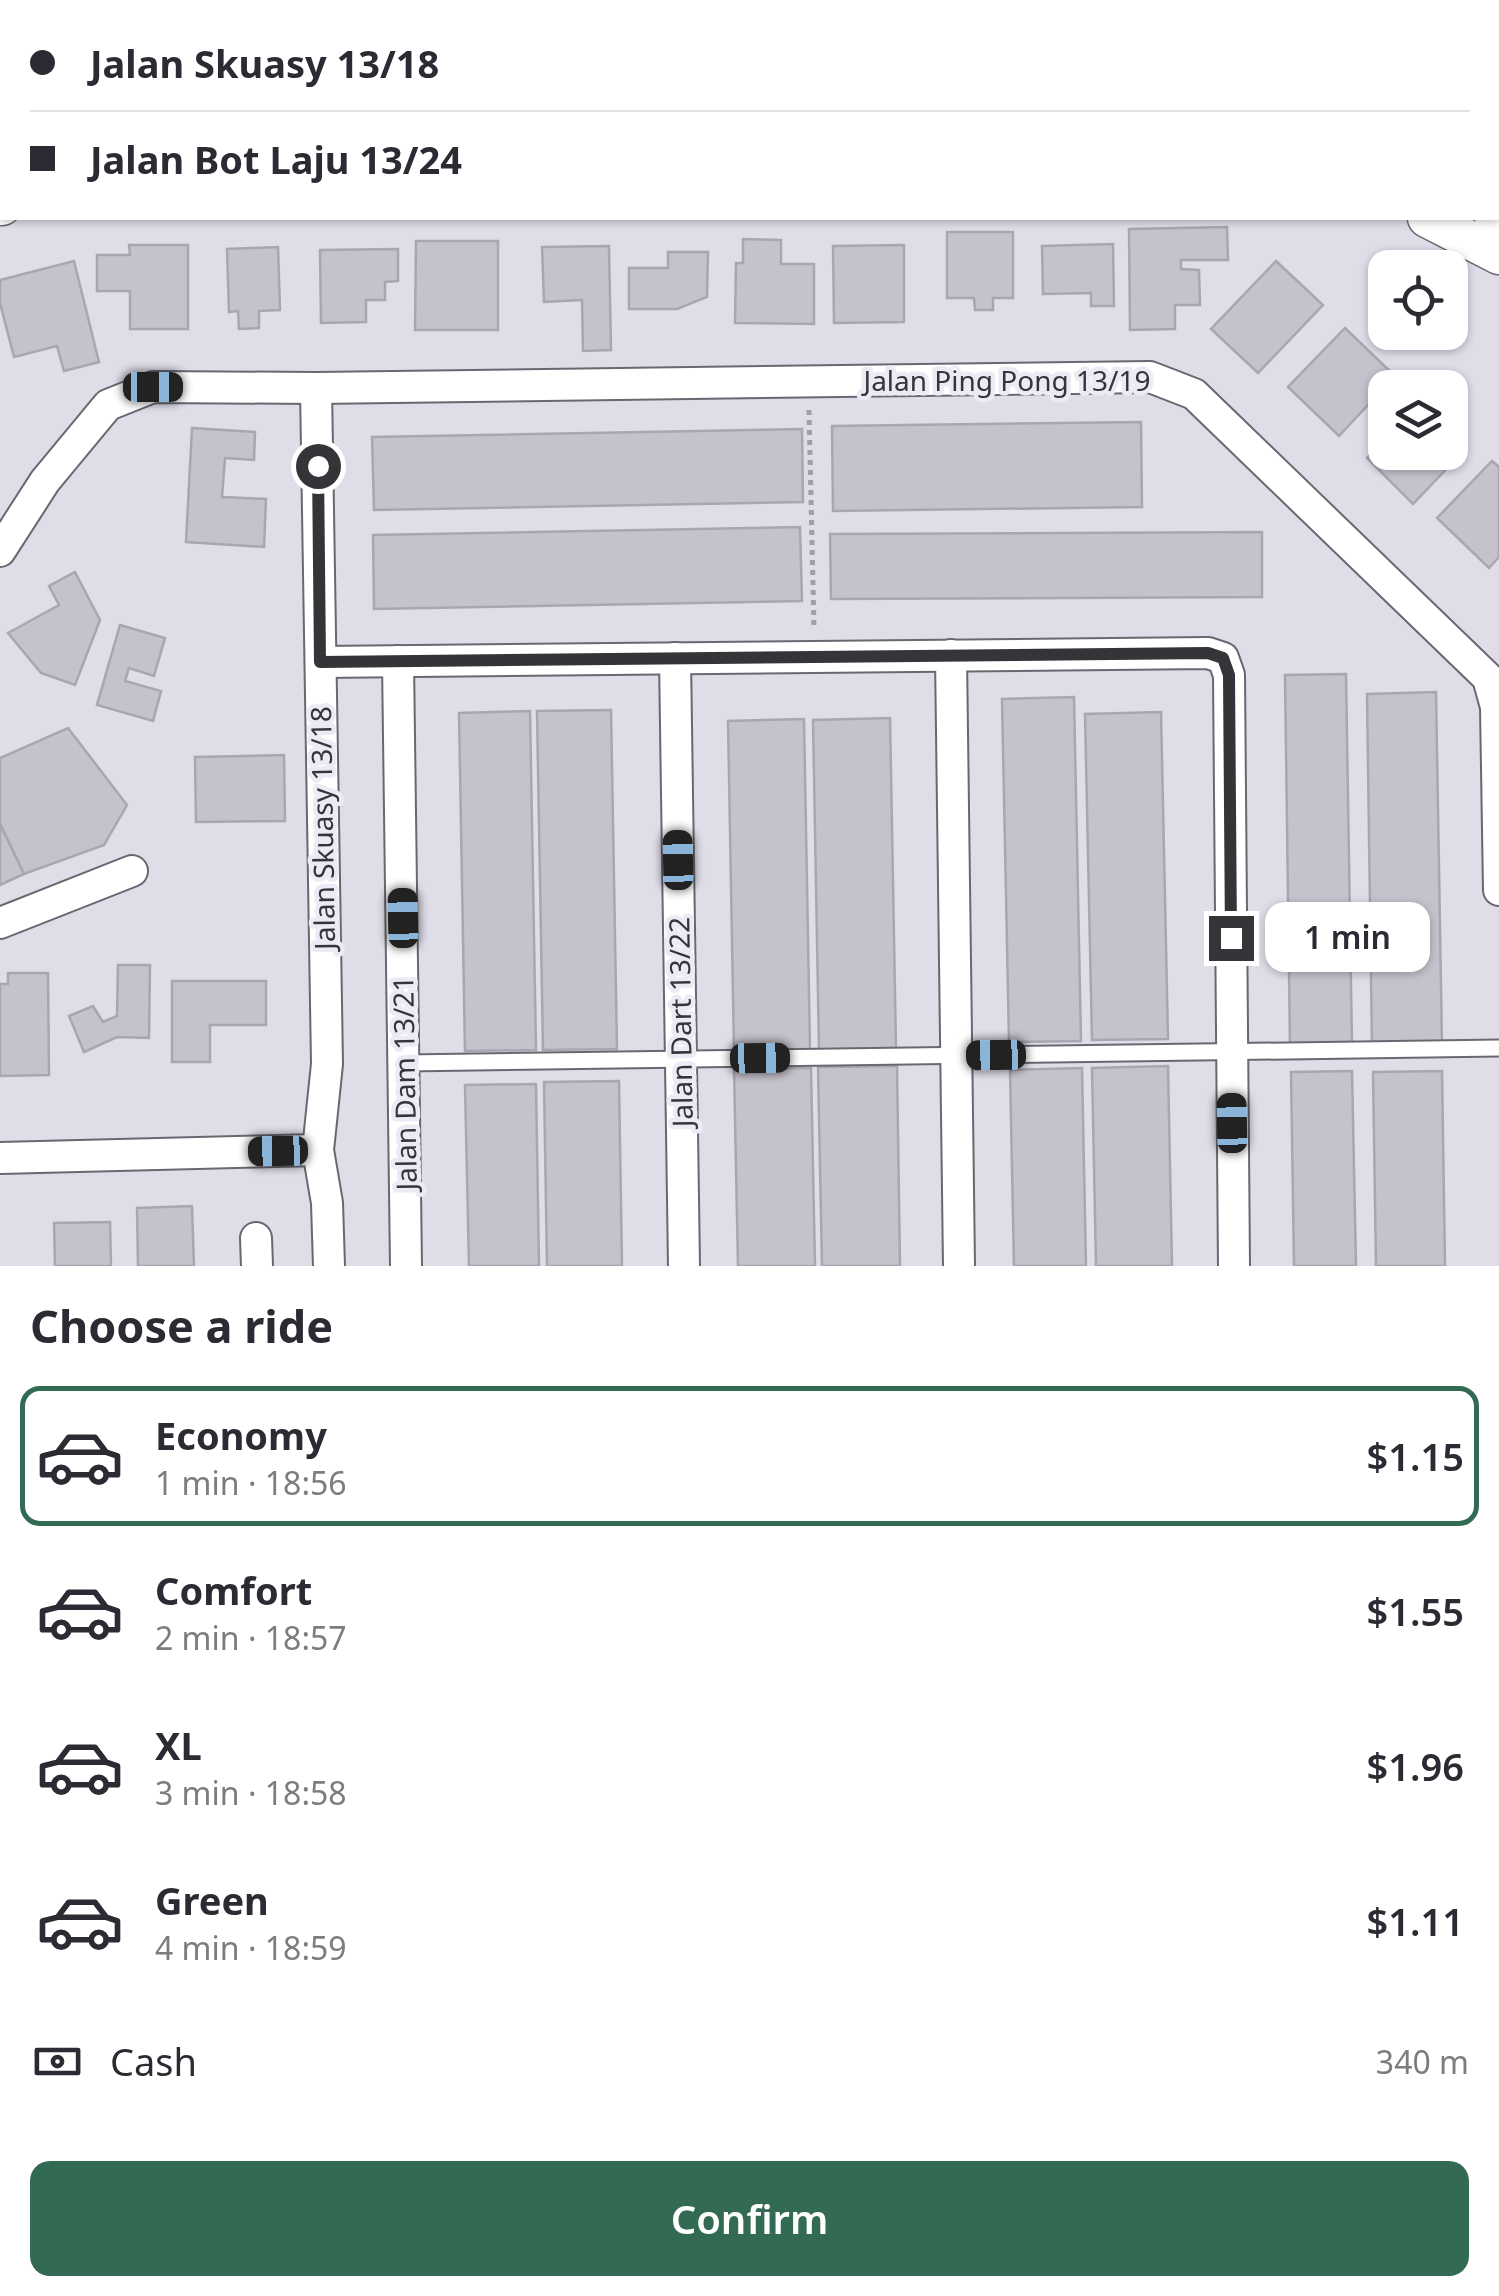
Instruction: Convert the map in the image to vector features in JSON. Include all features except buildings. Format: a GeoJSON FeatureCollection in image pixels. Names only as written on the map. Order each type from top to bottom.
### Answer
{"type":"FeatureCollection","features":[{"type":"Feature","properties":{"kind":"street"},"geometry":{"type":"LineString","coordinates":[[1431,220],[1499,255]]}},
{"type":"Feature","properties":{"kind":"street","name":"Jalan Ping Pong 13/19"},"geometry":{"type":"LineString","coordinates":[[0,552],[45,481],[108,405],[153,387],[1150,376],[1194,394],[1488,678],[1496,708],[1499,890]]}},
{"type":"Feature","properties":{"kind":"street","name":"Jalan Skuasy 13/18"},"geometry":{"type":"LineString","coordinates":[[316,388],[327,1064],[318,1150],[327,1203],[329,1266]]}},
{"type":"Feature","properties":{"kind":"street"},"geometry":{"type":"LineString","coordinates":[[320,662],[1208,653],[1223,658],[1229,675],[1234,1266]]}},
{"type":"Feature","properties":{"kind":"street"},"geometry":{"type":"LineString","coordinates":[[951,655],[959,1266]]}},
{"type":"Feature","properties":{"kind":"street","name":"Jalan Dart 13/22"},"geometry":{"type":"LineString","coordinates":[[675,658],[684,1266]]}},
{"type":"Feature","properties":{"kind":"street","name":"Jalan Dam 13/21"},"geometry":{"type":"LineString","coordinates":[[398,661],[406,1266]]}},
{"type":"Feature","properties":{"kind":"street"},"geometry":{"type":"LineString","coordinates":[[0,922],[132,871]]}},
{"type":"Feature","properties":{"kind":"street"},"geometry":{"type":"LineString","coordinates":[[0,1158],[318,1150]]}},
{"type":"Feature","properties":{"kind":"lane"},"geometry":{"type":"LineString","coordinates":[[406,1063],[1499,1048]]}},
{"type":"Feature","properties":{"kind":"path"},"geometry":{"type":"LineString","coordinates":[[809,381],[814,656]]}},
{"type":"Feature","properties":{"kind":"route"},"geometry":{"type":"LineString","coordinates":[[318,466],[320,662],[1208,653],[1223,658],[1229,675],[1231,938]]}}]}
